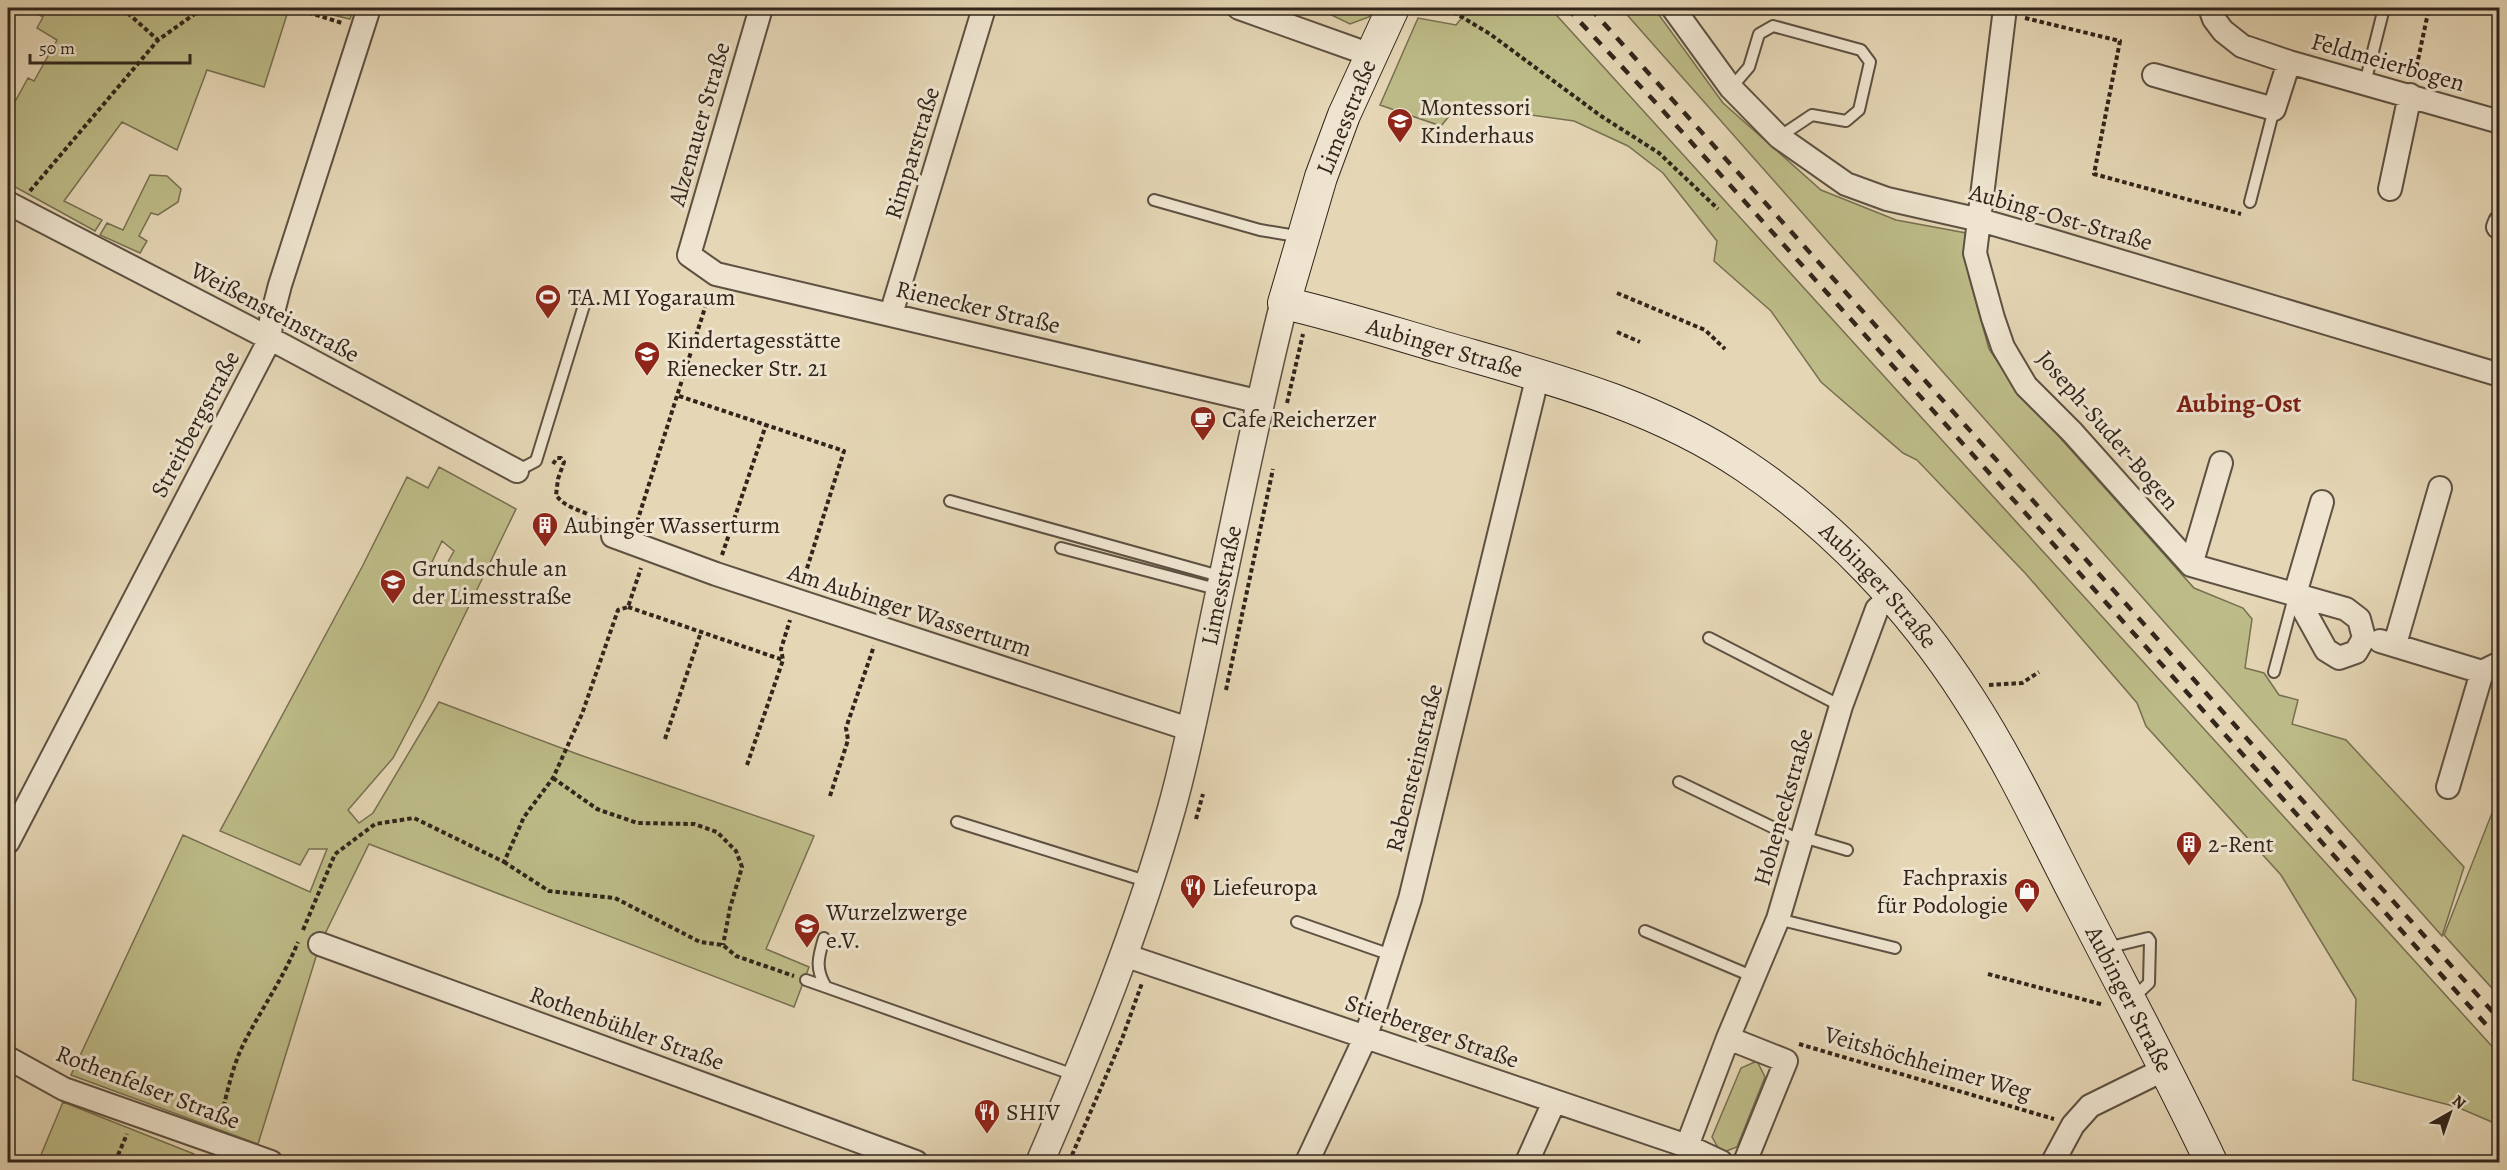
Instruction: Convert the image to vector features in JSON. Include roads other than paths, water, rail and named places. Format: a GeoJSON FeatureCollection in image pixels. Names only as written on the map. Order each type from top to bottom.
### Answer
{"type":"FeatureCollection","features":[{"type":"Feature","properties":{"kind":"main road","name":"Limesstraße"},"geometry":{"type":"LineString","coordinates":[[1284,303],[1320,177],[1393,8]]}},
{"type":"Feature","properties":{"kind":"main road","name":"Aubinger Straße"},"geometry":{"type":"LineString","coordinates":[[1284,303],[1609,397],[1681,430],[1745,465],[1842,545],[1892,595],[1929,640],[1969,697],[2004,757],[2211,1162]]}},
{"type":"Feature","properties":{"kind":"street","name":"Streitbergstraße"},"geometry":{"type":"LineString","coordinates":[[8,842],[270,339],[271,320],[280,285],[369,8]]}},
{"type":"Feature","properties":{"kind":"street","name":"Alzenauer Straße"},"geometry":{"type":"LineString","coordinates":[[689,255],[761,8]]}},
{"type":"Feature","properties":{"kind":"street","name":"Rimparstraße"},"geometry":{"type":"LineString","coordinates":[[891,314],[984,8]]}},
{"type":"Feature","properties":{"kind":"street"},"geometry":{"type":"LineString","coordinates":[[1239,8],[1371,55]]}},
{"type":"Feature","properties":{"kind":"street","name":"Aubing-Ost-Straße"},"geometry":{"type":"LineString","coordinates":[[1673,8],[1731,88],[1779,137],[1846,184],[1887,200],[1980,220],[2499,375]]}},
{"type":"Feature","properties":{"kind":"street","name":"Feldmeierbogen"},"geometry":{"type":"LineString","coordinates":[[2210,8],[2214,19],[2231,39],[2242,46],[2289,62],[2499,122]]}},
{"type":"Feature","properties":{"kind":"street","name":"Joseph-Suder-Bogen"},"geometry":{"type":"LineString","coordinates":[[2004,10],[1975,253],[1993,318],[2003,347],[2026,386],[2072,432],[2191,565]]}},
{"type":"Feature","properties":{"kind":"street"},"geometry":{"type":"LineString","coordinates":[[2154,75],[2274,109],[2289,62]]}},
{"type":"Feature","properties":{"kind":"street"},"geometry":{"type":"LineString","coordinates":[[2390,189],[2410,95]]}},
{"type":"Feature","properties":{"kind":"street","name":"Weißensteinstraße"},"geometry":{"type":"LineString","coordinates":[[14,207],[270,339],[517,471]]}},
{"type":"Feature","properties":{"kind":"street","name":"Rienecker Straße"},"geometry":{"type":"LineString","coordinates":[[689,255],[716,274],[1260,402]]}},
{"type":"Feature","properties":{"kind":"street","name":"Limesstraße"},"geometry":{"type":"LineString","coordinates":[[1040,1162],[1077,1076],[1124,955],[1149,882],[1192,730],[1260,402],[1284,303]]}},
{"type":"Feature","properties":{"kind":"street","name":"Rabensteinstraße"},"geometry":{"type":"LineString","coordinates":[[1307,1162],[1366,1036],[1410,899],[1538,375]]}},
{"type":"Feature","properties":{"kind":"street"},"geometry":{"type":"LineString","coordinates":[[2221,463],[2191,565],[2295,594],[2346,609],[2359,619],[2364,638],[2356,652],[2339,658],[2326,650],[2295,594],[2322,502]]}},
{"type":"Feature","properties":{"kind":"street"},"geometry":{"type":"LineString","coordinates":[[2395,644],[2440,489]]}},
{"type":"Feature","properties":{"kind":"street","name":"Am Aubinger Wasserturm"},"geometry":{"type":"LineString","coordinates":[[630,542],[716,574],[1192,730]]}},
{"type":"Feature","properties":{"kind":"street","name":"Hoheneckstraße"},"geometry":{"type":"LineString","coordinates":[[1687,1146],[1728,1038],[1778,919],[1841,706],[1877,609],[1892,595]]}},
{"type":"Feature","properties":{"kind":"street"},"geometry":{"type":"LineString","coordinates":[[2364,638],[2491,668],[2448,787]]}},
{"type":"Feature","properties":{"kind":"street","name":"Rothenbühler Straße"},"geometry":{"type":"LineString","coordinates":[[320,944],[916,1162]]}},
{"type":"Feature","properties":{"kind":"street","name":"Stierberger Straße"},"geometry":{"type":"LineString","coordinates":[[1124,955],[1687,1146],[1721,1162]]}},
{"type":"Feature","properties":{"kind":"street"},"geometry":{"type":"LineString","coordinates":[[1728,1038],[1786,1061],[1744,1162]]}},
{"type":"Feature","properties":{"kind":"street","name":"Rothenfelser Straße"},"geometry":{"type":"LineString","coordinates":[[8,1058],[64,1089],[217,1146],[271,1162]]}},
{"type":"Feature","properties":{"kind":"street"},"geometry":{"type":"LineString","coordinates":[[2053,1162],[2073,1125],[2090,1106],[2165,1069]]}},
{"type":"Feature","properties":{"kind":"street"},"geometry":{"type":"LineString","coordinates":[[1527,1162],[1554,1102]]}},
{"type":"Feature","properties":{"kind":"lane"},"geometry":{"type":"LineString","coordinates":[[2365,83],[2384,8]]}},
{"type":"Feature","properties":{"kind":"lane"},"geometry":{"type":"LineString","coordinates":[[1731,88],[1749,67],[1759,34],[1773,26],[1861,50],[1870,62],[1859,110],[1846,122],[1812,115],[1779,137]]}},
{"type":"Feature","properties":{"kind":"lane"},"geometry":{"type":"LineString","coordinates":[[2250,202],[2274,109]]}},
{"type":"Feature","properties":{"kind":"lane"},"geometry":{"type":"LineString","coordinates":[[1154,200],[1260,230],[1302,237]]}},
{"type":"Feature","properties":{"kind":"lane"},"geometry":{"type":"LineString","coordinates":[[517,471],[536,461],[585,302]]}},
{"type":"Feature","properties":{"kind":"lane"},"geometry":{"type":"LineString","coordinates":[[950,501],[1222,583]]}},
{"type":"Feature","properties":{"kind":"lane"},"geometry":{"type":"LineString","coordinates":[[1061,548],[1222,583]]}},
{"type":"Feature","properties":{"kind":"lane"},"geometry":{"type":"LineString","coordinates":[[2274,672],[2295,594]]}},
{"type":"Feature","properties":{"kind":"lane"},"geometry":{"type":"LineString","coordinates":[[1709,638],[1841,706]]}},
{"type":"Feature","properties":{"kind":"lane"},"geometry":{"type":"LineString","coordinates":[[1679,782],[1802,839],[1847,850]]}},
{"type":"Feature","properties":{"kind":"lane"},"geometry":{"type":"LineString","coordinates":[[957,822],[1149,882]]}},
{"type":"Feature","properties":{"kind":"lane"},"geometry":{"type":"LineString","coordinates":[[1778,919],[1895,948]]}},
{"type":"Feature","properties":{"kind":"lane"},"geometry":{"type":"LineString","coordinates":[[1297,922],[1391,955]]}},
{"type":"Feature","properties":{"kind":"lane"},"geometry":{"type":"LineString","coordinates":[[1645,931],[1754,977]]}},
{"type":"Feature","properties":{"kind":"lane"},"geometry":{"type":"LineString","coordinates":[[2103,949],[2148,938],[2150,941],[2149,984],[2130,1000]]}},
{"type":"Feature","properties":{"kind":"lane"},"geometry":{"type":"LineString","coordinates":[[824,939],[817,961],[818,975],[826,987]]}},
{"type":"Feature","properties":{"kind":"lane"},"geometry":{"type":"LineString","coordinates":[[806,980],[1077,1076]]}},
{"type":"Feature","properties":{"kind":"railway"},"geometry":{"type":"LineString","coordinates":[[1567,8],[1656,103],[2500,1040]]}},
{"type":"Feature","properties":{"kind":"railway"},"geometry":{"type":"LineString","coordinates":[[1590,8],[2500,1020]]}},
{"type":"Feature","properties":{"kind":"place","name":"Montessori Kinderhaus"},"geometry":{"type":"Point","coordinates":[1400,144]}},
{"type":"Feature","properties":{"kind":"place","name":"TA.MI Yogaraum"},"geometry":{"type":"Point","coordinates":[548,320]}},
{"type":"Feature","properties":{"kind":"place","name":"Kindertagesstätte Rienecker Str. 21"},"geometry":{"type":"Point","coordinates":[647,377]}},
{"type":"Feature","properties":{"kind":"place","name":"Cafe Reicherzer"},"geometry":{"type":"Point","coordinates":[1203,442]}},
{"type":"Feature","properties":{"kind":"place","name":"Aubinger Wasserturm"},"geometry":{"type":"Point","coordinates":[545,548]}},
{"type":"Feature","properties":{"kind":"place","name":"Grundschule an der Limesstraße"},"geometry":{"type":"Point","coordinates":[393,605]}},
{"type":"Feature","properties":{"kind":"place","name":"2-Rent"},"geometry":{"type":"Point","coordinates":[2189,867]}},
{"type":"Feature","properties":{"kind":"place","name":"Liefeuropa"},"geometry":{"type":"Point","coordinates":[1193,910]}},
{"type":"Feature","properties":{"kind":"place","name":"Fachpraxis für Podologie"},"geometry":{"type":"Point","coordinates":[2027,914]}},
{"type":"Feature","properties":{"kind":"place","name":"Wurzelzwerge e.V."},"geometry":{"type":"Point","coordinates":[807,949]}},
{"type":"Feature","properties":{"kind":"place","name":"SHIV"},"geometry":{"type":"Point","coordinates":[987,1135]}},
{"type":"Feature","properties":{"kind":"district","name":"Aubing-Ost"},"geometry":{"type":"Point","coordinates":[2239,403]}}]}
